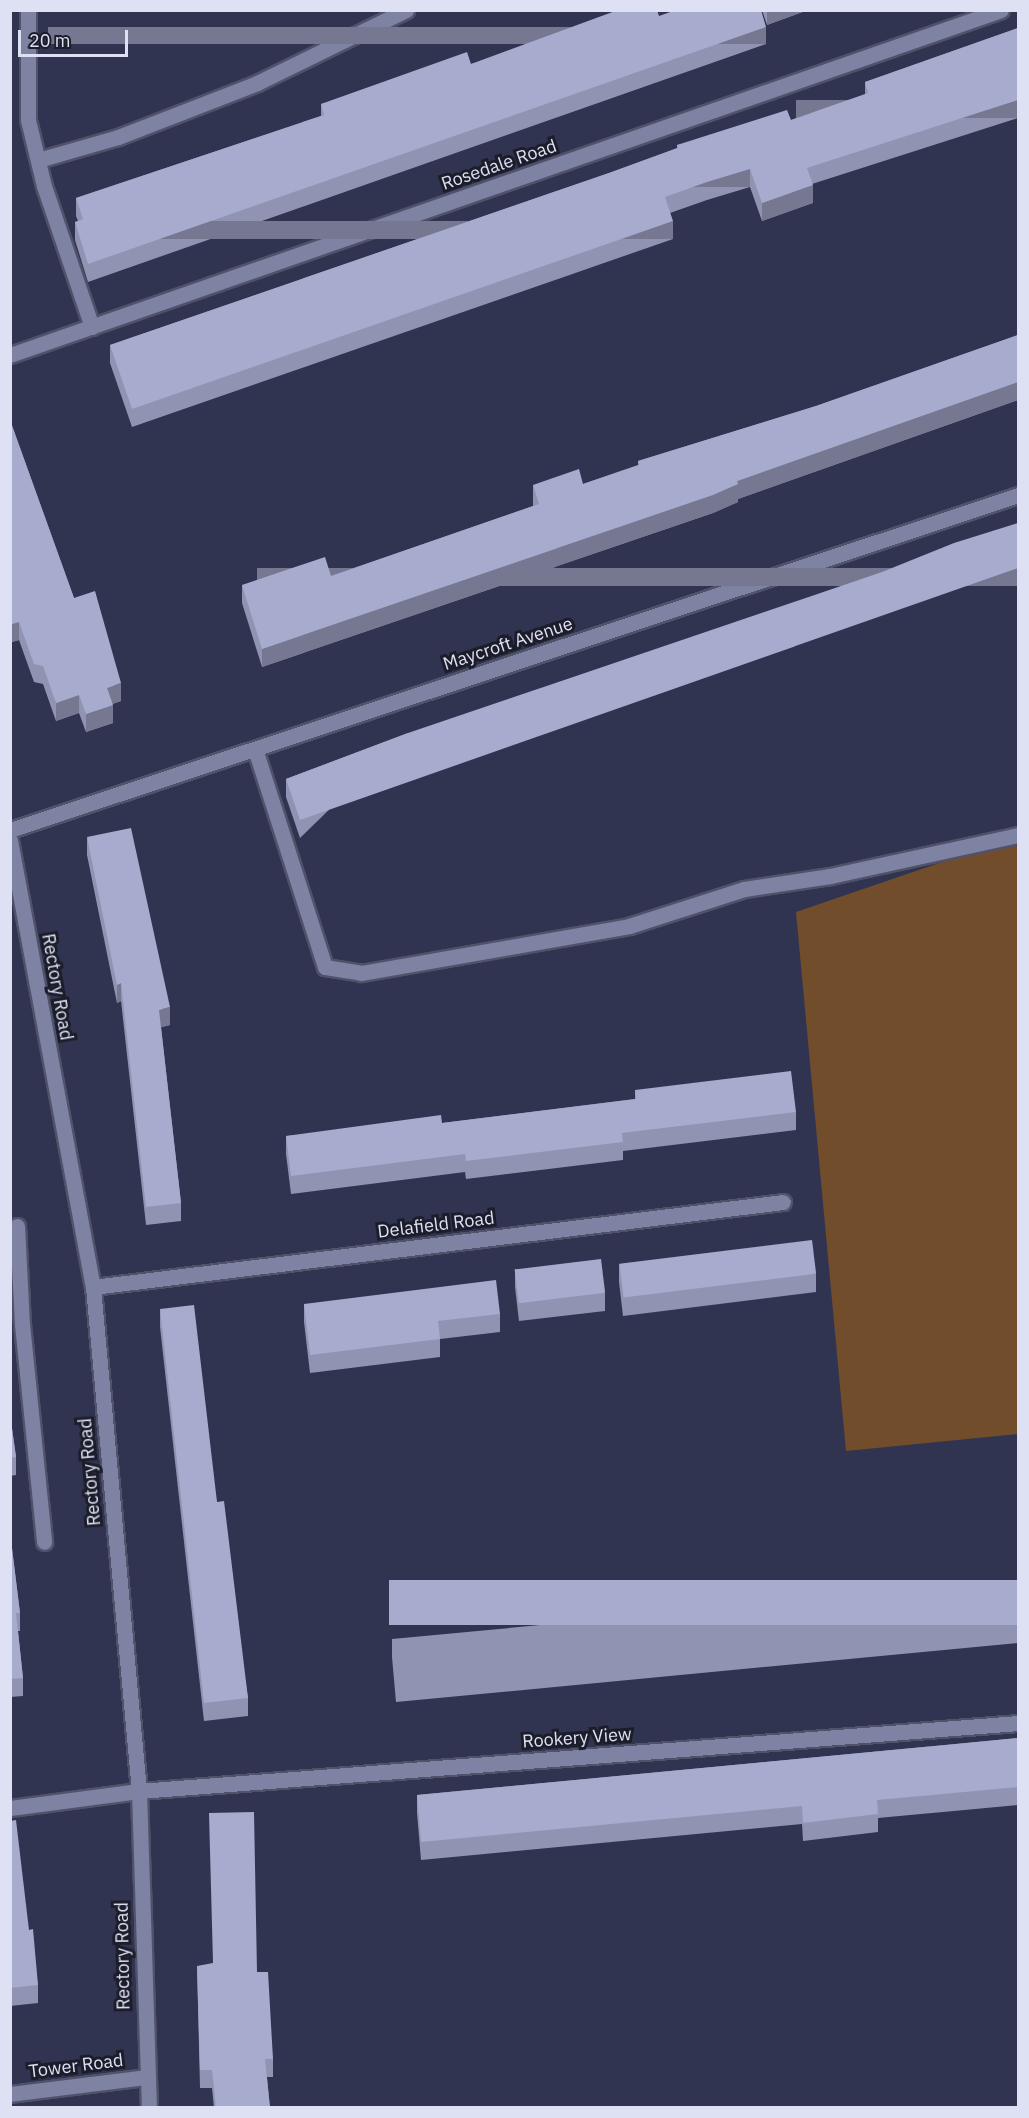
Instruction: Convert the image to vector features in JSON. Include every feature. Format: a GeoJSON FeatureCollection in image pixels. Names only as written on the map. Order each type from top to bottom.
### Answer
{"type":"FeatureCollection","features":[{"type":"Feature","properties":{"kind":"street"},"geometry":{"type":"LineString","coordinates":[[28,10],[28,120],[38,160],[92,327]]}},
{"type":"Feature","properties":{"kind":"street"},"geometry":{"type":"LineString","coordinates":[[38,160],[118,137],[257,83],[406,10]]}},
{"type":"Feature","properties":{"kind":"street","name":"Rosedale Road"},"geometry":{"type":"LineString","coordinates":[[10,356],[1001,10]]}},
{"type":"Feature","properties":{"kind":"street","name":"Maycroft Avenue"},"geometry":{"type":"LineString","coordinates":[[10,830],[1018,497]]}},
{"type":"Feature","properties":{"kind":"street"},"geometry":{"type":"LineString","coordinates":[[255,749],[325,967],[361,973],[629,926],[744,889],[830,876],[1018,835]]}},
{"type":"Feature","properties":{"kind":"street","name":"Rectory Road"},"geometry":{"type":"LineString","coordinates":[[10,840],[93,1287],[139,1791],[146,2077],[149,2108]]}},
{"type":"Feature","properties":{"kind":"street","name":"Delafield Road"},"geometry":{"type":"LineString","coordinates":[[93,1287],[783,1202]]}},
{"type":"Feature","properties":{"kind":"street"},"geometry":{"type":"LineString","coordinates":[[17,1226],[16,1324],[44,1542]]}},
{"type":"Feature","properties":{"kind":"street","name":"Rookery View"},"geometry":{"type":"LineString","coordinates":[[10,1808],[139,1791],[1018,1723]]}},
{"type":"Feature","properties":{"kind":"street","name":"Tower Road"},"geometry":{"type":"LineString","coordinates":[[10,2094],[146,2077]]}},
{"type":"Feature","properties":{"kind":"shaded area"},"geometry":{"type":"Polygon","coordinates":[[[1018,836],[1018,1434],[846,1451],[796,912],[1018,836]]]}},
{"type":"Feature","properties":{"kind":"building"},"geometry":{"type":"Polygon","coordinates":[[[618,10],[657,10],[659,16],[676,10],[761,10],[766,27],[88,264],[75,222],[83,219],[76,198],[324,115],[321,104],[467,52],[471,64],[618,10]]]}},
{"type":"Feature","properties":{"kind":"building"},"geometry":{"type":"Polygon","coordinates":[[[1018,28],[1018,100],[807,168],[813,185],[762,203],[750,169],[707,182],[665,197],[673,221],[132,409],[110,345],[609,173],[678,148],[677,145],[787,110],[791,120],[868,93],[865,82],[1018,28]]]}},
{"type":"Feature","properties":{"kind":"building"},"geometry":{"type":"Polygon","coordinates":[[[1018,335],[1018,382],[737,481],[738,484],[713,495],[262,649],[242,585],[325,557],[331,576],[539,504],[533,485],[579,469],[583,484],[639,465],[638,461],[816,406],[1018,335]]]}},
{"type":"Feature","properties":{"kind":"building"},"geometry":{"type":"Polygon","coordinates":[[[10,420],[74,598],[95,591],[121,683],[107,688],[113,705],[86,714],[79,695],[56,703],[43,666],[34,664],[19,622],[10,623],[10,420]]]}},
{"type":"Feature","properties":{"kind":"building"},"geometry":{"type":"Polygon","coordinates":[[[1018,523],[1018,568],[300,820],[286,779],[408,733],[882,572],[954,543],[1018,523]]]}},
{"type":"Feature","properties":{"kind":"building"},"geometry":{"type":"Polygon","coordinates":[[[131,828],[170,1007],[159,1010],[181,1203],[146,1207],[121,983],[117,985],[87,837],[131,828]]]}},
{"type":"Feature","properties":{"kind":"building"},"geometry":{"type":"Polygon","coordinates":[[[791,1071],[796,1112],[622,1133],[623,1142],[466,1161],[465,1154],[291,1176],[286,1136],[441,1115],[442,1123],[636,1099],[635,1090],[791,1071]]]}},
{"type":"Feature","properties":{"kind":"building"},"geometry":{"type":"Polygon","coordinates":[[[812,1240],[816,1274],[624,1297],[619,1264],[812,1240]]]}},
{"type":"Feature","properties":{"kind":"building"},"geometry":{"type":"Polygon","coordinates":[[[601,1259],[605,1293],[519,1303],[515,1270],[601,1259]]]}},
{"type":"Feature","properties":{"kind":"building"},"geometry":{"type":"Polygon","coordinates":[[[496,1280],[500,1314],[438,1321],[440,1339],[310,1355],[304,1304],[496,1280]]]}},
{"type":"Feature","properties":{"kind":"building"},"geometry":{"type":"Polygon","coordinates":[[[194,1305],[217,1502],[224,1501],[248,1698],[204,1703],[160,1309],[194,1305]]]}},
{"type":"Feature","properties":{"kind":"building"},"geometry":{"type":"Polygon","coordinates":[[[10,1414],[16,1457],[10,1458],[10,1414]]]}},
{"type":"Feature","properties":{"kind":"building"},"geometry":{"type":"Polygon","coordinates":[[[10,1532],[20,1613],[16,1613],[23,1678],[10,1679],[10,1532]]]}},
{"type":"Feature","properties":{"kind":"building"},"geometry":{"type":"Polygon","coordinates":[[[389,1580],[1018,1580],[1018,1625],[389,1625],[389,1580]]]}},
{"type":"Feature","properties":{"kind":"building"},"geometry":{"type":"Polygon","coordinates":[[[1018,1738],[1018,1787],[877,1800],[878,1814],[803,1823],[802,1806],[421,1842],[417,1795],[1018,1738]]]}},
{"type":"Feature","properties":{"kind":"building"},"geometry":{"type":"Polygon","coordinates":[[[254,1812],[257,1972],[268,1972],[273,2059],[265,2059],[270,2108],[216,2108],[212,2070],[200,2070],[197,1966],[213,1963],[209,1813],[254,1812]]]}},
{"type":"Feature","properties":{"kind":"building"},"geometry":{"type":"Polygon","coordinates":[[[16,1820],[29,1930],[33,1929],[38,1985],[10,1988],[10,1821],[16,1820]]]}}]}
